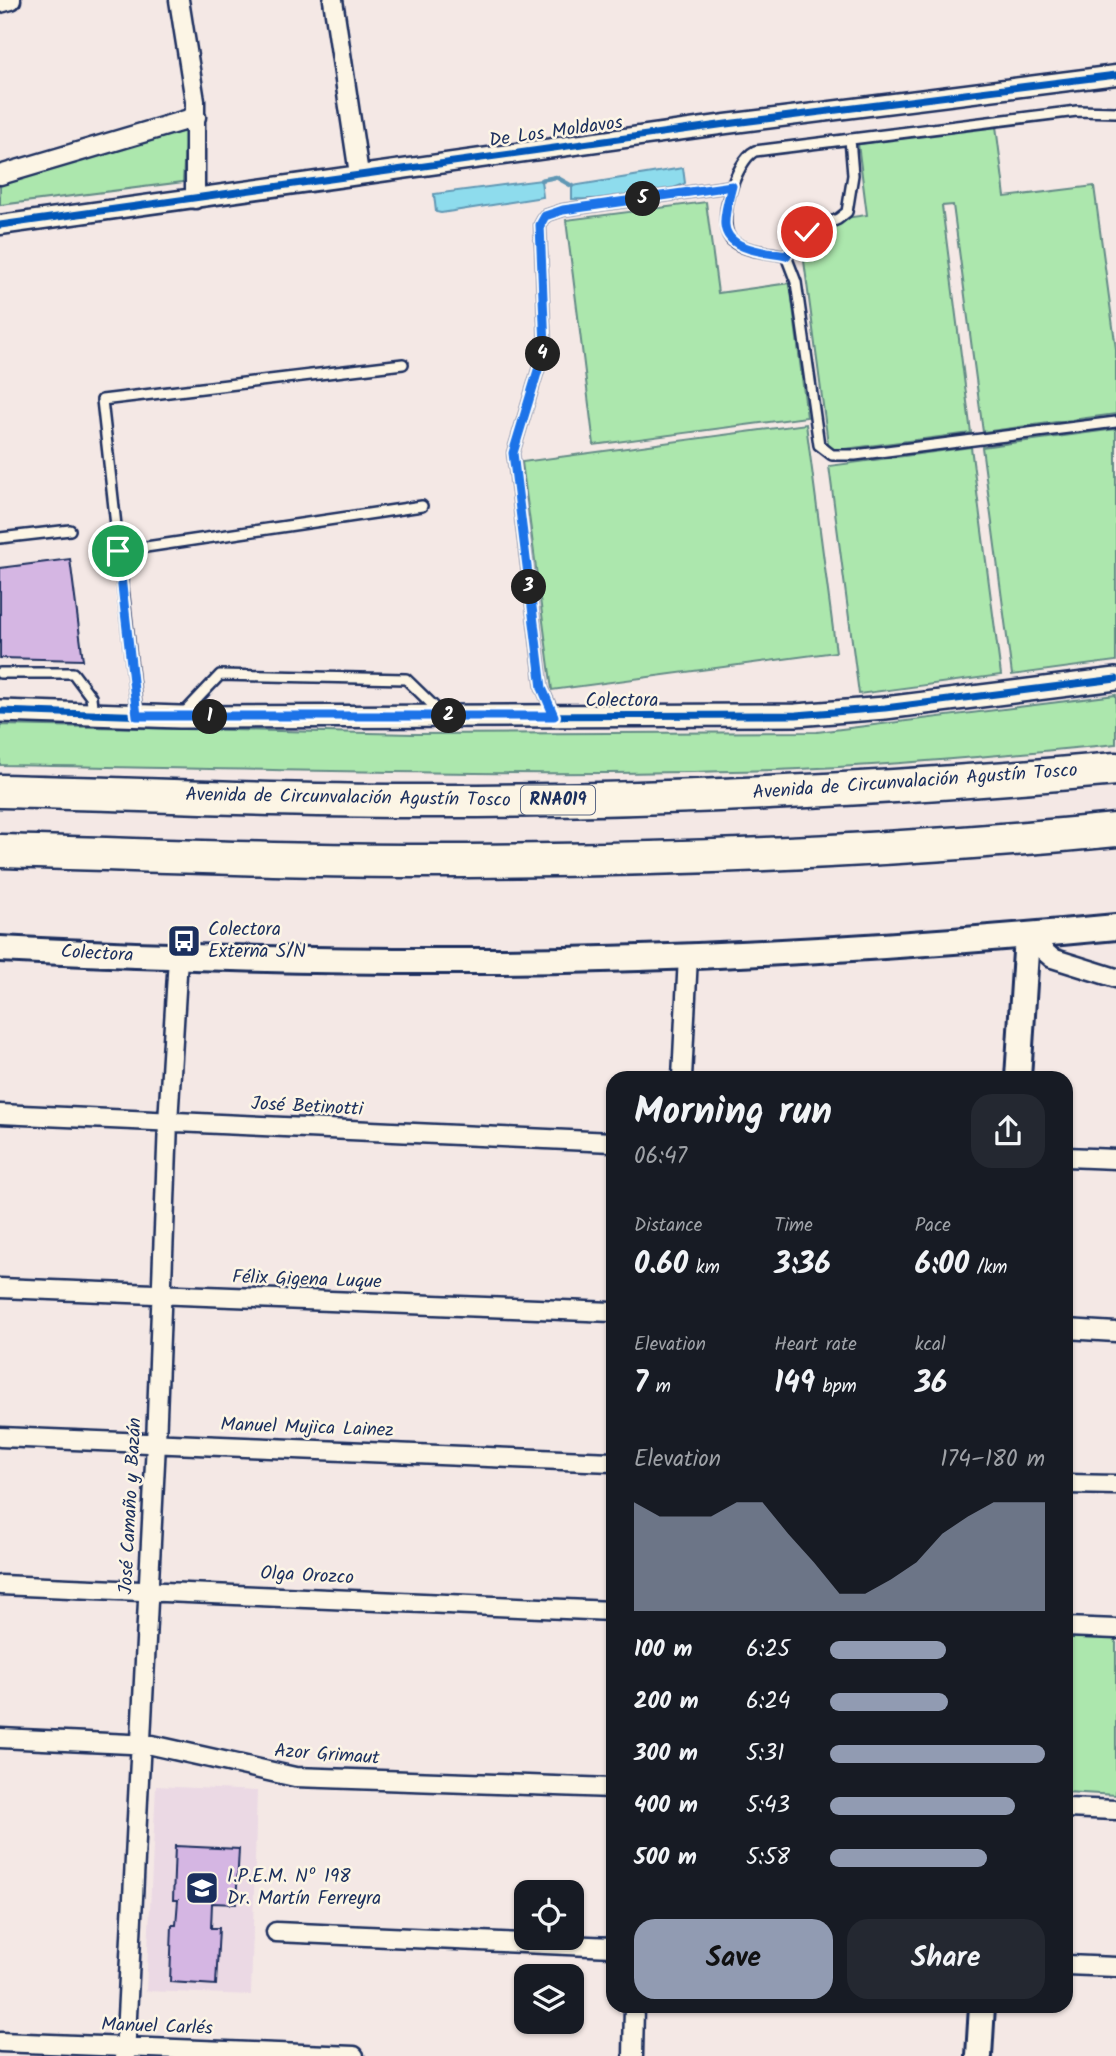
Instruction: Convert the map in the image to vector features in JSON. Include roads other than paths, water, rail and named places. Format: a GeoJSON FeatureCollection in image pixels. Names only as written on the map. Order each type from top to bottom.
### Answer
{"type":"FeatureCollection","features":[{"type":"Feature","properties":{"kind":"highway","name":"Avenida de Circunvalación Agustín Tosco"},"geometry":{"type":"LineString","coordinates":[[0,791],[328,800],[559,800],[865,788],[1116,769]]}},
{"type":"Feature","properties":{"kind":"highway"},"geometry":{"type":"LineString","coordinates":[[0,851],[319,860],[550,861],[800,853],[1116,830]]}},
{"type":"Feature","properties":{"kind":"main road","name":"Colectora"},"geometry":{"type":"LineString","coordinates":[[0,949],[178,958],[483,961],[688,956],[1027,936],[1116,928]]}},
{"type":"Feature","properties":{"kind":"main road"},"geometry":{"type":"LineString","coordinates":[[1018,1071],[1027,936]]}},
{"type":"Feature","properties":{"kind":"main road"},"geometry":{"type":"LineString","coordinates":[[979,2056],[982,2013]]}},
{"type":"Feature","properties":{"kind":"street"},"geometry":{"type":"LineString","coordinates":[[0,3],[11,0]]}},
{"type":"Feature","properties":{"kind":"street"},"geometry":{"type":"LineString","coordinates":[[179,0],[197,117],[195,199]]}},
{"type":"Feature","properties":{"kind":"street"},"geometry":{"type":"LineString","coordinates":[[333,0],[359,174]]}},
{"type":"Feature","properties":{"kind":"street","name":"De Los Moldavos"},"geometry":{"type":"LineString","coordinates":[[0,225],[740,122],[1116,75]]}},
{"type":"Feature","properties":{"kind":"street"},"geometry":{"type":"LineString","coordinates":[[0,175],[197,117]]}},
{"type":"Feature","properties":{"kind":"street","name":"Colectora"},"geometry":{"type":"LineString","coordinates":[[0,711],[180,717],[807,715],[886,708],[1116,678]]}},
{"type":"Feature","properties":{"kind":"street"},"geometry":{"type":"LineString","coordinates":[[1027,936],[1052,958],[1116,978]]}},
{"type":"Feature","properties":{"kind":"street"},"geometry":{"type":"LineString","coordinates":[[682,1071],[688,956]]}},
{"type":"Feature","properties":{"kind":"street","name":"José Camaño y Bazán"},"geometry":{"type":"LineString","coordinates":[[126,2052],[156,1443],[168,1122],[178,958]]}},
{"type":"Feature","properties":{"kind":"street","name":"José Betinotti"},"geometry":{"type":"LineString","coordinates":[[0,1114],[606,1142]]}},
{"type":"Feature","properties":{"kind":"street"},"geometry":{"type":"LineString","coordinates":[[1073,1157],[1116,1159]]}},
{"type":"Feature","properties":{"kind":"street","name":"Félix Gigena Luque"},"geometry":{"type":"LineString","coordinates":[[0,1288],[606,1312]]}},
{"type":"Feature","properties":{"kind":"street"},"geometry":{"type":"LineString","coordinates":[[1073,1329],[1116,1332]]}},
{"type":"Feature","properties":{"kind":"street","name":"Manuel Mujica Lainez"},"geometry":{"type":"LineString","coordinates":[[0,1437],[606,1462]]}},
{"type":"Feature","properties":{"kind":"street"},"geometry":{"type":"LineString","coordinates":[[1073,1484],[1116,1486]]}},
{"type":"Feature","properties":{"kind":"street","name":"Olga Orozco"},"geometry":{"type":"LineString","coordinates":[[0,1584],[606,1611]]}},
{"type":"Feature","properties":{"kind":"street"},"geometry":{"type":"LineString","coordinates":[[1073,1628],[1116,1629]]}},
{"type":"Feature","properties":{"kind":"street","name":"Azor Grimaut"},"geometry":{"type":"LineString","coordinates":[[0,1738],[163,1746],[295,1777],[606,1788]]}},
{"type":"Feature","properties":{"kind":"street"},"geometry":{"type":"LineString","coordinates":[[1073,1808],[1116,1810]]}},
{"type":"Feature","properties":{"kind":"street"},"geometry":{"type":"LineString","coordinates":[[276,1932],[606,1947]]}},
{"type":"Feature","properties":{"kind":"street"},"geometry":{"type":"LineString","coordinates":[[1073,1965],[1116,1967]]}},
{"type":"Feature","properties":{"kind":"street"},"geometry":{"type":"LineString","coordinates":[[633,2056],[634,2013]]}},
{"type":"Feature","properties":{"kind":"street","name":"Manuel Carlés"},"geometry":{"type":"LineString","coordinates":[[0,2042],[126,2052],[354,2056]]}},
{"type":"Feature","properties":{"kind":"lane"},"geometry":{"type":"LineString","coordinates":[[786,256],[748,248],[733,242],[726,234],[724,223],[732,186],[747,155],[755,151],[1077,111],[1116,112]]}},
{"type":"Feature","properties":{"kind":"lane"},"geometry":{"type":"LineString","coordinates":[[786,256],[807,232],[838,219],[847,212],[853,176],[850,139]]}},
{"type":"Feature","properties":{"kind":"lane"},"geometry":{"type":"LineString","coordinates":[[554,716],[542,688],[513,453],[545,347],[540,225],[545,216],[563,210],[732,186]]}},
{"type":"Feature","properties":{"kind":"lane"},"geometry":{"type":"LineString","coordinates":[[786,256],[796,282],[819,445],[832,455],[855,455],[1116,422]]}},
{"type":"Feature","properties":{"kind":"lane"},"geometry":{"type":"LineString","coordinates":[[137,716],[102,400],[403,364]]}},
{"type":"Feature","properties":{"kind":"lane"},"geometry":{"type":"LineString","coordinates":[[118,551],[422,506]]}},
{"type":"Feature","properties":{"kind":"lane"},"geometry":{"type":"LineString","coordinates":[[0,538],[70,530]]}},
{"type":"Feature","properties":{"kind":"lane"},"geometry":{"type":"LineString","coordinates":[[0,673],[73,673],[91,697],[93,714]]}},
{"type":"Feature","properties":{"kind":"lane"},"geometry":{"type":"LineString","coordinates":[[180,717],[220,675],[406,679],[445,716]]}},
{"type":"Feature","properties":{"kind":"water"},"geometry":{"type":"Polygon","coordinates":[[[683,168],[685,183],[662,191],[614,198],[572,199],[572,186],[683,168]]]}},
{"type":"Feature","properties":{"kind":"water"},"geometry":{"type":"Polygon","coordinates":[[[541,180],[543,197],[436,212],[434,194],[541,180]]]}},
{"type":"Feature","properties":{"kind":"waterway"},"geometry":{"type":"LineString","coordinates":[[541,180],[556,177],[572,186]]}},
{"type":"Feature","properties":{"kind":"place","name":"Colectora Externa S/N"},"geometry":{"type":"Point","coordinates":[184,941]}},
{"type":"Feature","properties":{"kind":"place","name":"I.P.E.M. Nº 198 Dr. Martín Ferreyra"},"geometry":{"type":"Point","coordinates":[202,1888]}}]}
